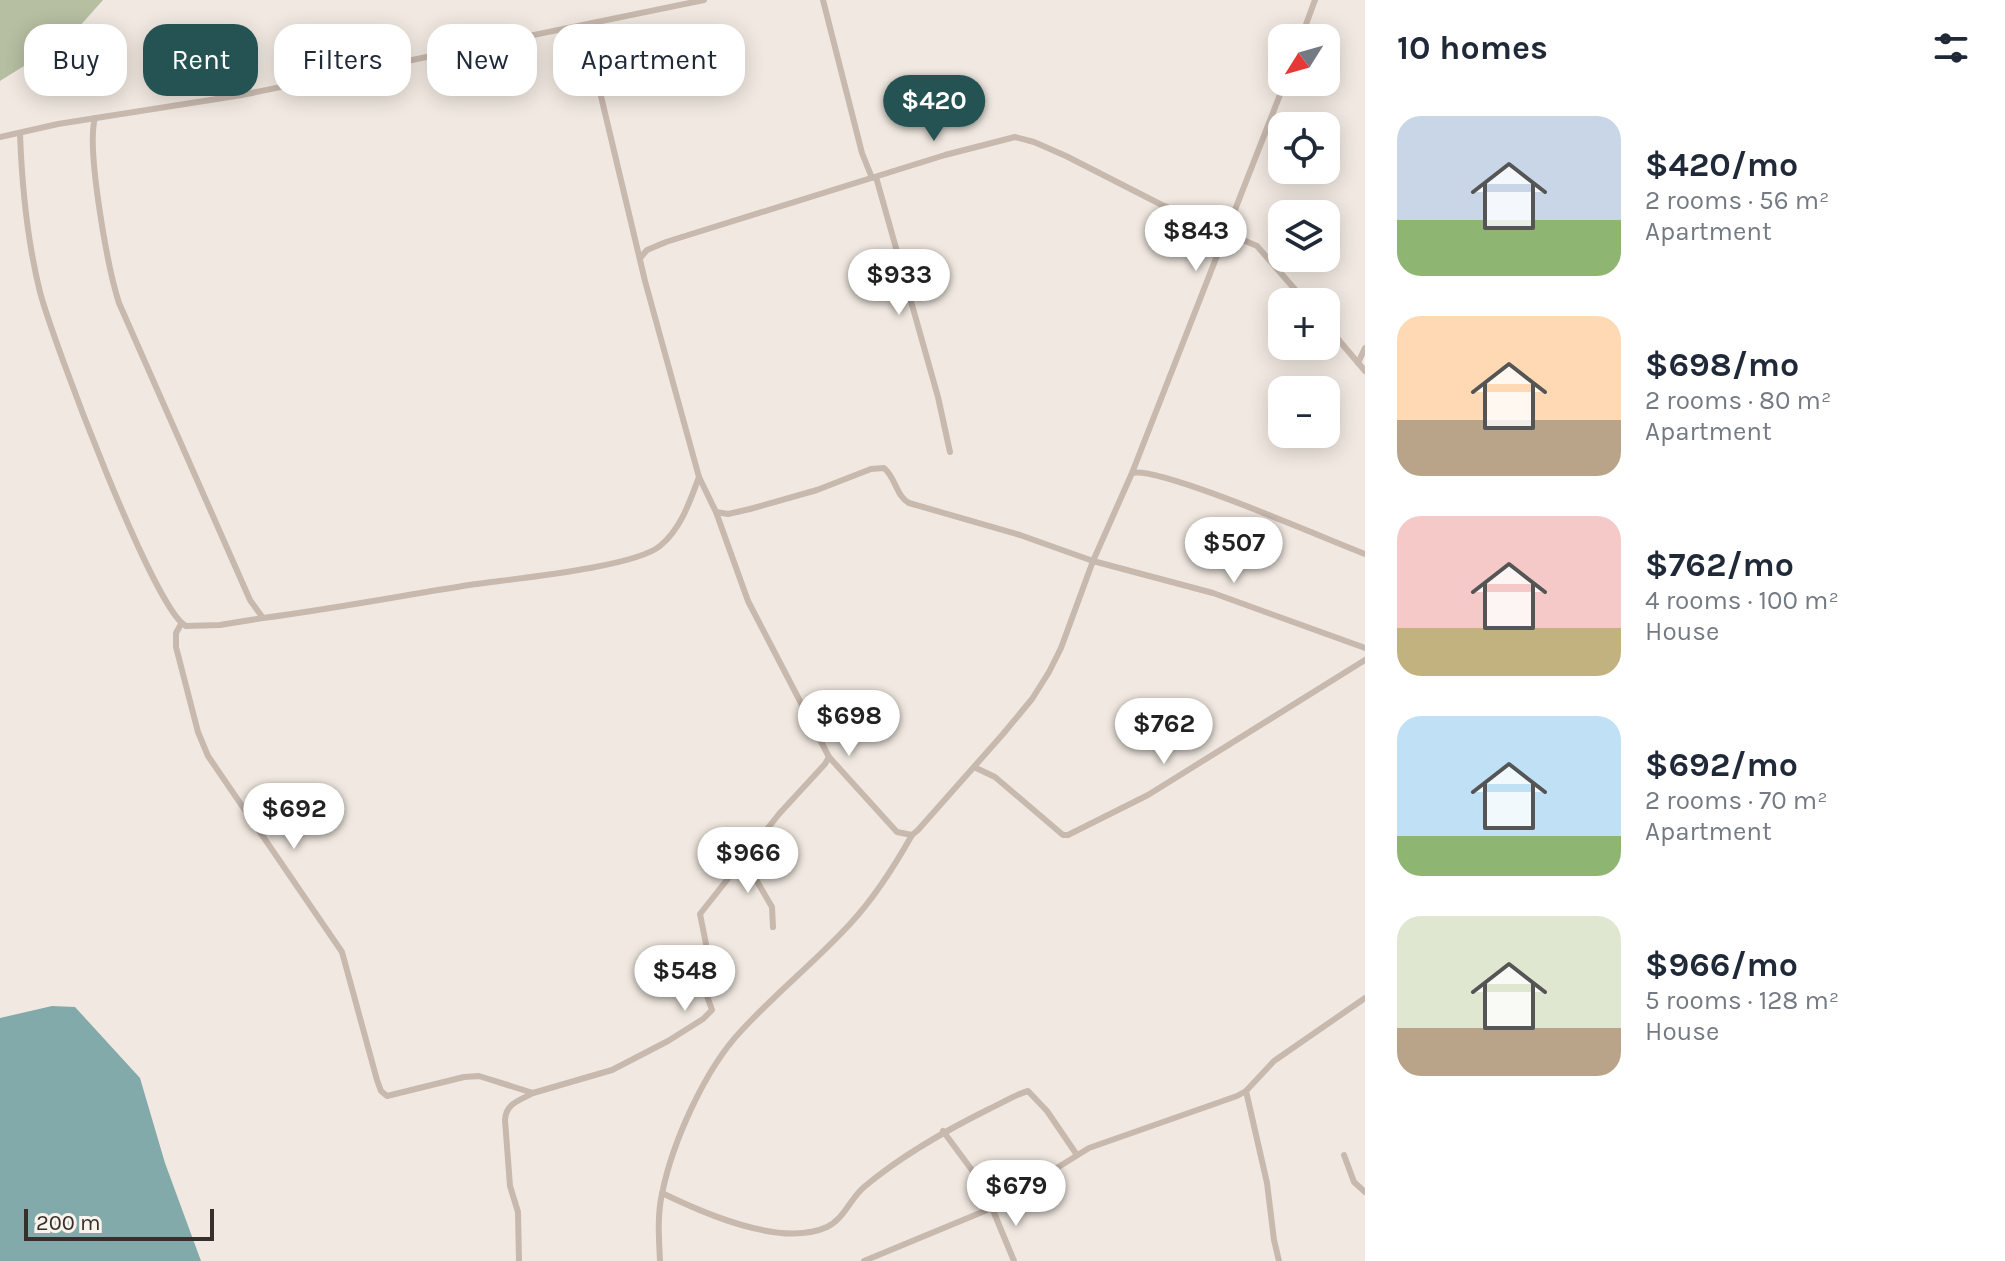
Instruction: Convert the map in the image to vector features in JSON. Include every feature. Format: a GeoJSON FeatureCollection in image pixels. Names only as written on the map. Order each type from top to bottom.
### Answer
{"type":"FeatureCollection","features":[{"type":"Feature","properties":{"kind":"street"},"geometry":{"type":"LineString","coordinates":[[596,24],[704,0]]}},
{"type":"Feature","properties":{"kind":"street"},"geometry":{"type":"LineString","coordinates":[[823,0],[862,153],[874,178],[938,397],[950,452]]}},
{"type":"Feature","properties":{"kind":"street"},"geometry":{"type":"LineString","coordinates":[[1306,24],[1315,0]]}},
{"type":"Feature","properties":{"kind":"street"},"geometry":{"type":"LineString","coordinates":[[0,137],[95,118],[242,95],[553,33]]}},
{"type":"Feature","properties":{"kind":"street"},"geometry":{"type":"LineString","coordinates":[[601,96],[699,477],[716,512],[748,601],[829,757],[897,832],[912,835]]}},
{"type":"Feature","properties":{"kind":"street"},"geometry":{"type":"LineString","coordinates":[[660,1261],[662,1193],[688,1116],[726,1050],[739,1033],[848,926],[887,876],[912,835],[1032,699],[1049,672],[1228,234],[1280,96]]}},
{"type":"Feature","properties":{"kind":"street"},"geometry":{"type":"LineString","coordinates":[[95,118],[94,156],[112,282],[119,303],[250,600],[263,618]]}},
{"type":"Feature","properties":{"kind":"street"},"geometry":{"type":"LineString","coordinates":[[20,134],[26,215],[40,291],[52,329],[130,529],[173,615],[181,624],[192,627],[263,618],[574,569],[643,554],[659,547],[671,534],[699,477]]}},
{"type":"Feature","properties":{"kind":"street"},"geometry":{"type":"LineString","coordinates":[[641,257],[647,250],[666,242],[945,155],[1015,137],[1066,156],[1162,205],[1257,246],[1294,288]]}},
{"type":"Feature","properties":{"kind":"street"},"geometry":{"type":"LineString","coordinates":[[1340,342],[1365,371]]}},
{"type":"Feature","properties":{"kind":"street"},"geometry":{"type":"LineString","coordinates":[[1358,363],[1365,348]]}},
{"type":"Feature","properties":{"kind":"street"},"geometry":{"type":"LineString","coordinates":[[716,512],[728,514],[750,509],[817,490],[871,469],[884,468],[893,478],[902,498],[909,503],[1020,535],[1093,561],[1213,593],[1365,648]]}},
{"type":"Feature","properties":{"kind":"street"},"geometry":{"type":"LineString","coordinates":[[1132,473],[1141,472],[1174,481],[1365,554]]}},
{"type":"Feature","properties":{"kind":"street"},"geometry":{"type":"LineString","coordinates":[[181,624],[176,633],[176,647],[202,744],[342,952],[381,1091],[387,1096],[396,1095],[479,1076],[533,1093]]}},
{"type":"Feature","properties":{"kind":"street"},"geometry":{"type":"LineString","coordinates":[[974,767],[995,777],[1063,835],[1068,835],[1145,797],[1365,660]]}},
{"type":"Feature","properties":{"kind":"street"},"geometry":{"type":"LineString","coordinates":[[519,1261],[518,1212],[510,1186],[506,1109],[533,1093],[612,1070],[668,1041],[708,1015],[712,1010],[701,979],[707,949],[700,914],[779,814],[829,757]]}},
{"type":"Feature","properties":{"kind":"street"},"geometry":{"type":"LineString","coordinates":[[744,859],[772,907],[773,927]]}},
{"type":"Feature","properties":{"kind":"street"},"geometry":{"type":"LineString","coordinates":[[864,1261],[879,1258],[995,1206],[1089,1148],[1246,1091],[1274,1061],[1365,998]]}},
{"type":"Feature","properties":{"kind":"street"},"geometry":{"type":"LineString","coordinates":[[662,1193],[698,1210],[762,1229],[786,1233],[819,1229],[839,1218],[866,1185],[943,1131],[1028,1091],[1047,1111],[1077,1155]]}},
{"type":"Feature","properties":{"kind":"street"},"geometry":{"type":"LineString","coordinates":[[1246,1091],[1267,1183],[1279,1261]]}},
{"type":"Feature","properties":{"kind":"street"},"geometry":{"type":"LineString","coordinates":[[943,1131],[995,1206],[1014,1261]]}},
{"type":"Feature","properties":{"kind":"street"},"geometry":{"type":"LineString","coordinates":[[1344,1155],[1354,1182],[1365,1192]]}},
{"type":"Feature","properties":{"kind":"green space"},"geometry":{"type":"Polygon","coordinates":[[[0,0],[103,0],[82,24],[24,24],[24,66],[0,81],[0,0]]]}},
{"type":"Feature","properties":{"kind":"water"},"geometry":{"type":"Polygon","coordinates":[[[52,1006],[75,1007],[140,1078],[165,1163],[201,1261],[0,1261],[0,1018],[52,1006]]]}}]}
